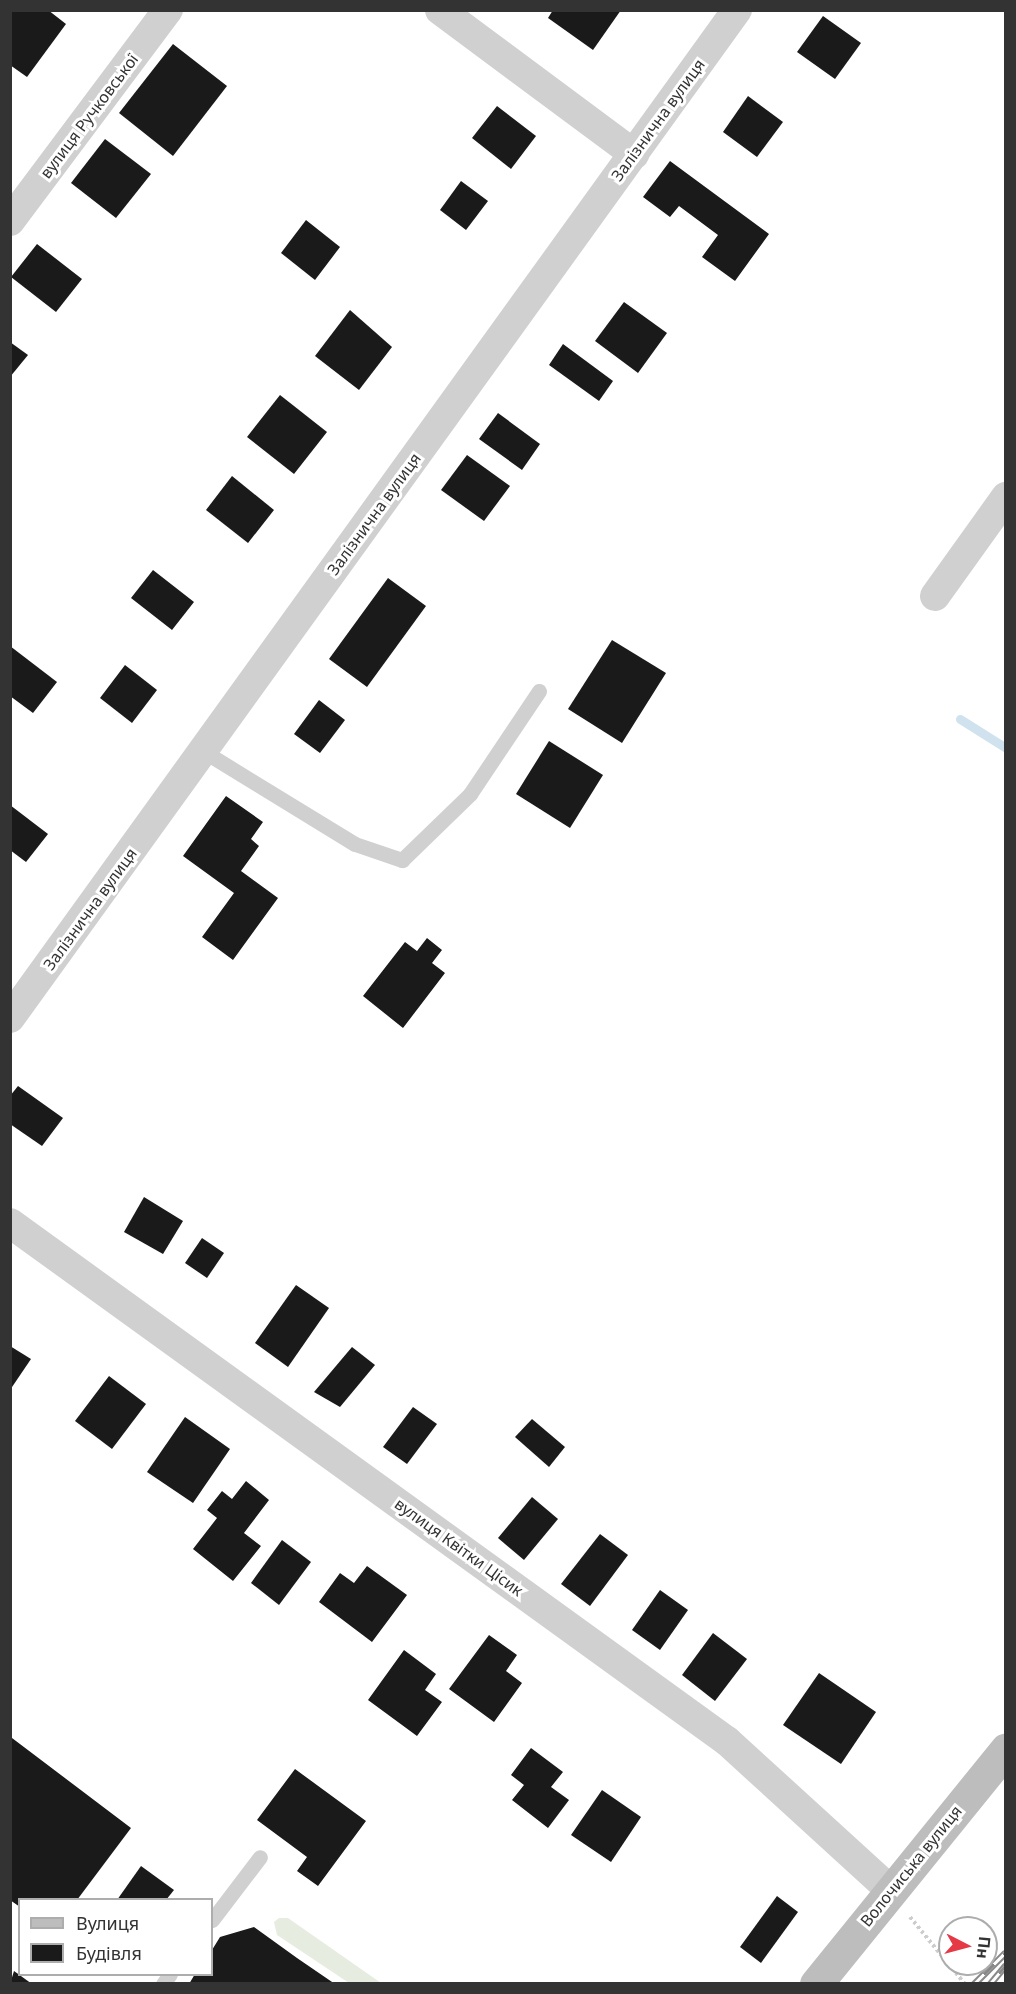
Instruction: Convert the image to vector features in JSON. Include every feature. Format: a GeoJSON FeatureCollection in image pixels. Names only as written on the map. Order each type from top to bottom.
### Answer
{"type":"FeatureCollection","features":[{"type":"Feature","properties":{"kind":"main road","name":"Волочиська вулиця"},"geometry":{"type":"LineString","coordinates":[[816,1983],[1005,1749]]}},
{"type":"Feature","properties":{"kind":"street","name":"вулиця Ручковської"},"geometry":{"type":"LineString","coordinates":[[10,221],[168,10]]}},
{"type":"Feature","properties":{"kind":"street"},"geometry":{"type":"LineString","coordinates":[[440,10],[634,154]]}},
{"type":"Feature","properties":{"kind":"street","name":"Залізнична вулиця"},"geometry":{"type":"LineString","coordinates":[[10,1018],[737,10]]}},
{"type":"Feature","properties":{"kind":"street"},"geometry":{"type":"LineString","coordinates":[[935,596],[1005,497]]}},
{"type":"Feature","properties":{"kind":"street","name":"вулиця Квітки Цісик"},"geometry":{"type":"LineString","coordinates":[[10,1223],[727,1741],[891,1891]]}},
{"type":"Feature","properties":{"kind":"lane"},"geometry":{"type":"LineString","coordinates":[[203,752],[355,844],[402,860],[470,794],[539,691]]}},
{"type":"Feature","properties":{"kind":"lane"},"geometry":{"type":"LineString","coordinates":[[213,1919],[260,1857]]}},
{"type":"Feature","properties":{"kind":"path"},"geometry":{"type":"LineString","coordinates":[[891,1891],[965,1983]]}},
{"type":"Feature","properties":{"kind":"shaded area"},"geometry":{"type":"Polygon","coordinates":[[[279,1918],[288,1918],[381,1983],[349,1983],[277,1935],[274,1922],[279,1918]]]}},
{"type":"Feature","properties":{"kind":"building"},"geometry":{"type":"Polygon","coordinates":[[[10,10],[48,10],[66,24],[27,77],[10,65],[10,10]]]}},
{"type":"Feature","properties":{"kind":"building"},"geometry":{"type":"Polygon","coordinates":[[[553,10],[621,10],[593,50],[548,18],[553,10]]]}},
{"type":"Feature","properties":{"kind":"building"},"geometry":{"type":"Polygon","coordinates":[[[823,16],[861,43],[835,79],[797,52],[823,16]]]}},
{"type":"Feature","properties":{"kind":"building"},"geometry":{"type":"Polygon","coordinates":[[[173,44],[227,86],[173,156],[119,113],[173,44]]]}},
{"type":"Feature","properties":{"kind":"building"},"geometry":{"type":"Polygon","coordinates":[[[748,96],[783,122],[757,157],[723,132],[748,96]]]}},
{"type":"Feature","properties":{"kind":"building"},"geometry":{"type":"Polygon","coordinates":[[[497,106],[536,136],[511,169],[472,138],[497,106]]]}},
{"type":"Feature","properties":{"kind":"building"},"geometry":{"type":"Polygon","coordinates":[[[105,139],[151,174],[116,218],[71,183],[105,139]]]}},
{"type":"Feature","properties":{"kind":"building"},"geometry":{"type":"Polygon","coordinates":[[[670,161],[769,234],[735,281],[702,257],[718,235],[679,206],[670,217],[643,197],[670,161]]]}},
{"type":"Feature","properties":{"kind":"building"},"geometry":{"type":"Polygon","coordinates":[[[461,181],[488,201],[466,230],[440,210],[461,181]]]}},
{"type":"Feature","properties":{"kind":"building"},"geometry":{"type":"Polygon","coordinates":[[[306,220],[340,247],[315,280],[281,253],[306,220]]]}},
{"type":"Feature","properties":{"kind":"building"},"geometry":{"type":"Polygon","coordinates":[[[37,244],[82,279],[56,312],[11,277],[37,244]]]}},
{"type":"Feature","properties":{"kind":"building"},"geometry":{"type":"Polygon","coordinates":[[[624,302],[667,333],[638,373],[595,341],[624,302]]]}},
{"type":"Feature","properties":{"kind":"building"},"geometry":{"type":"Polygon","coordinates":[[[350,310],[392,347],[359,390],[315,356],[350,310]]]}},
{"type":"Feature","properties":{"kind":"building"},"geometry":{"type":"Polygon","coordinates":[[[10,342],[28,355],[10,377],[10,342]]]}},
{"type":"Feature","properties":{"kind":"building"},"geometry":{"type":"Polygon","coordinates":[[[563,344],[613,381],[599,401],[549,365],[563,344]]]}},
{"type":"Feature","properties":{"kind":"building"},"geometry":{"type":"Polygon","coordinates":[[[280,395],[327,432],[294,474],[247,437],[280,395]]]}},
{"type":"Feature","properties":{"kind":"building"},"geometry":{"type":"Polygon","coordinates":[[[498,413],[540,444],[522,470],[479,439],[498,413]]]}},
{"type":"Feature","properties":{"kind":"building"},"geometry":{"type":"Polygon","coordinates":[[[467,455],[510,486],[484,521],[441,490],[467,455]]]}},
{"type":"Feature","properties":{"kind":"building"},"geometry":{"type":"Polygon","coordinates":[[[232,476],[274,510],[248,543],[206,510],[232,476]]]}},
{"type":"Feature","properties":{"kind":"building"},"geometry":{"type":"Polygon","coordinates":[[[153,570],[194,602],[172,630],[131,598],[153,570]]]}},
{"type":"Feature","properties":{"kind":"building"},"geometry":{"type":"Polygon","coordinates":[[[388,578],[426,606],[367,687],[329,659],[388,578]]]}},
{"type":"Feature","properties":{"kind":"building"},"geometry":{"type":"Polygon","coordinates":[[[612,640],[666,673],[622,743],[568,709],[612,640]]]}},
{"type":"Feature","properties":{"kind":"building"},"geometry":{"type":"Polygon","coordinates":[[[10,646],[57,682],[33,713],[10,696],[10,646]]]}},
{"type":"Feature","properties":{"kind":"building"},"geometry":{"type":"Polygon","coordinates":[[[125,665],[157,690],[132,723],[100,698],[125,665]]]}},
{"type":"Feature","properties":{"kind":"building"},"geometry":{"type":"Polygon","coordinates":[[[319,700],[345,720],[320,753],[294,734],[319,700]]]}},
{"type":"Feature","properties":{"kind":"building"},"geometry":{"type":"Polygon","coordinates":[[[549,741],[603,775],[570,828],[516,794],[549,741]]]}},
{"type":"Feature","properties":{"kind":"building"},"geometry":{"type":"Polygon","coordinates":[[[226,796],[263,822],[251,839],[259,846],[241,871],[278,898],[233,960],[202,937],[234,893],[183,856],[226,796]]]}},
{"type":"Feature","properties":{"kind":"building"},"geometry":{"type":"Polygon","coordinates":[[[10,805],[48,834],[26,862],[10,850],[10,805]]]}},
{"type":"Feature","properties":{"kind":"building"},"geometry":{"type":"Polygon","coordinates":[[[427,938],[442,950],[432,963],[445,973],[403,1028],[363,996],[405,942],[417,951],[427,938]]]}},
{"type":"Feature","properties":{"kind":"building"},"geometry":{"type":"Polygon","coordinates":[[[18,1086],[63,1118],[42,1146],[10,1124],[10,1096],[18,1086]]]}},
{"type":"Feature","properties":{"kind":"building"},"geometry":{"type":"Polygon","coordinates":[[[144,1197],[183,1221],[163,1254],[124,1232],[144,1197]]]}},
{"type":"Feature","properties":{"kind":"building"},"geometry":{"type":"Polygon","coordinates":[[[202,1238],[224,1253],[207,1278],[185,1263],[202,1238]]]}},
{"type":"Feature","properties":{"kind":"building"},"geometry":{"type":"Polygon","coordinates":[[[296,1285],[329,1308],[288,1367],[255,1343],[296,1285]]]}},
{"type":"Feature","properties":{"kind":"building"},"geometry":{"type":"Polygon","coordinates":[[[10,1346],[31,1359],[10,1390],[10,1346]]]}},
{"type":"Feature","properties":{"kind":"building"},"geometry":{"type":"Polygon","coordinates":[[[352,1347],[375,1365],[340,1407],[314,1392],[352,1347]]]}},
{"type":"Feature","properties":{"kind":"building"},"geometry":{"type":"Polygon","coordinates":[[[109,1376],[146,1404],[112,1449],[75,1421],[109,1376]]]}},
{"type":"Feature","properties":{"kind":"building"},"geometry":{"type":"Polygon","coordinates":[[[413,1407],[437,1424],[407,1464],[383,1447],[413,1407]]]}},
{"type":"Feature","properties":{"kind":"building"},"geometry":{"type":"Polygon","coordinates":[[[185,1417],[230,1449],[193,1503],[147,1472],[185,1417]]]}},
{"type":"Feature","properties":{"kind":"building"},"geometry":{"type":"Polygon","coordinates":[[[532,1419],[565,1447],[549,1467],[515,1437],[532,1419]]]}},
{"type":"Feature","properties":{"kind":"building"},"geometry":{"type":"Polygon","coordinates":[[[246,1481],[269,1500],[244,1533],[261,1546],[233,1581],[193,1549],[217,1518],[207,1510],[222,1491],[232,1499],[246,1481]]]}},
{"type":"Feature","properties":{"kind":"building"},"geometry":{"type":"Polygon","coordinates":[[[532,1497],[558,1519],[524,1560],[498,1538],[532,1497]]]}},
{"type":"Feature","properties":{"kind":"building"},"geometry":{"type":"Polygon","coordinates":[[[600,1534],[628,1555],[590,1606],[561,1584],[600,1534]]]}},
{"type":"Feature","properties":{"kind":"building"},"geometry":{"type":"Polygon","coordinates":[[[282,1540],[311,1562],[279,1605],[251,1583],[282,1540]]]}},
{"type":"Feature","properties":{"kind":"building"},"geometry":{"type":"Polygon","coordinates":[[[367,1566],[407,1595],[372,1642],[319,1602],[340,1573],[354,1583],[367,1566]]]}},
{"type":"Feature","properties":{"kind":"building"},"geometry":{"type":"Polygon","coordinates":[[[660,1590],[688,1610],[660,1650],[632,1630],[660,1590]]]}},
{"type":"Feature","properties":{"kind":"building"},"geometry":{"type":"Polygon","coordinates":[[[713,1633],[747,1659],[715,1701],[682,1675],[713,1633]]]}},
{"type":"Feature","properties":{"kind":"building"},"geometry":{"type":"Polygon","coordinates":[[[489,1635],[517,1655],[506,1671],[522,1683],[494,1722],[449,1689],[489,1635]]]}},
{"type":"Feature","properties":{"kind":"building"},"geometry":{"type":"Polygon","coordinates":[[[404,1650],[436,1674],[425,1690],[442,1702],[417,1736],[368,1700],[404,1650]]]}},
{"type":"Feature","properties":{"kind":"building"},"geometry":{"type":"Polygon","coordinates":[[[819,1673],[876,1712],[841,1764],[783,1725],[819,1673]]]}},
{"type":"Feature","properties":{"kind":"building"},"geometry":{"type":"Polygon","coordinates":[[[12,1738],[131,1828],[78,1898],[18,1898],[18,1906],[10,1900],[12,1738]]]}},
{"type":"Feature","properties":{"kind":"building"},"geometry":{"type":"Polygon","coordinates":[[[531,1748],[563,1772],[551,1787],[569,1800],[548,1828],[512,1800],[524,1785],[511,1775],[531,1748]]]}},
{"type":"Feature","properties":{"kind":"building"},"geometry":{"type":"Polygon","coordinates":[[[295,1769],[366,1821],[318,1886],[297,1871],[307,1857],[257,1820],[295,1769]]]}},
{"type":"Feature","properties":{"kind":"building"},"geometry":{"type":"Polygon","coordinates":[[[602,1790],[641,1817],[611,1862],[571,1835],[602,1790]]]}},
{"type":"Feature","properties":{"kind":"building"},"geometry":{"type":"Polygon","coordinates":[[[141,1866],[174,1890],[168,1898],[118,1898],[141,1866]]]}},
{"type":"Feature","properties":{"kind":"building"},"geometry":{"type":"Polygon","coordinates":[[[777,1896],[798,1912],[761,1963],[740,1947],[777,1896]]]}},
{"type":"Feature","properties":{"kind":"building"},"geometry":{"type":"Polygon","coordinates":[[[254,1927],[335,1984],[189,1984],[194,1976],[213,1976],[213,1948],[220,1937],[254,1927]]]}},
{"type":"Feature","properties":{"kind":"building"},"geometry":{"type":"Polygon","coordinates":[[[14,1971],[32,1984],[10,1984],[14,1971]]]}},
{"type":"Feature","properties":{"kind":"waterway"},"geometry":{"type":"LineString","coordinates":[[960,719],[1006,748]]}},
{"type":"Feature","properties":{"kind":"railway"},"geometry":{"type":"LineString","coordinates":[[974,1984],[1006,1952]]}},
{"type":"Feature","properties":{"kind":"railway"},"geometry":{"type":"LineString","coordinates":[[990,1984],[1006,1965]]}}]}
